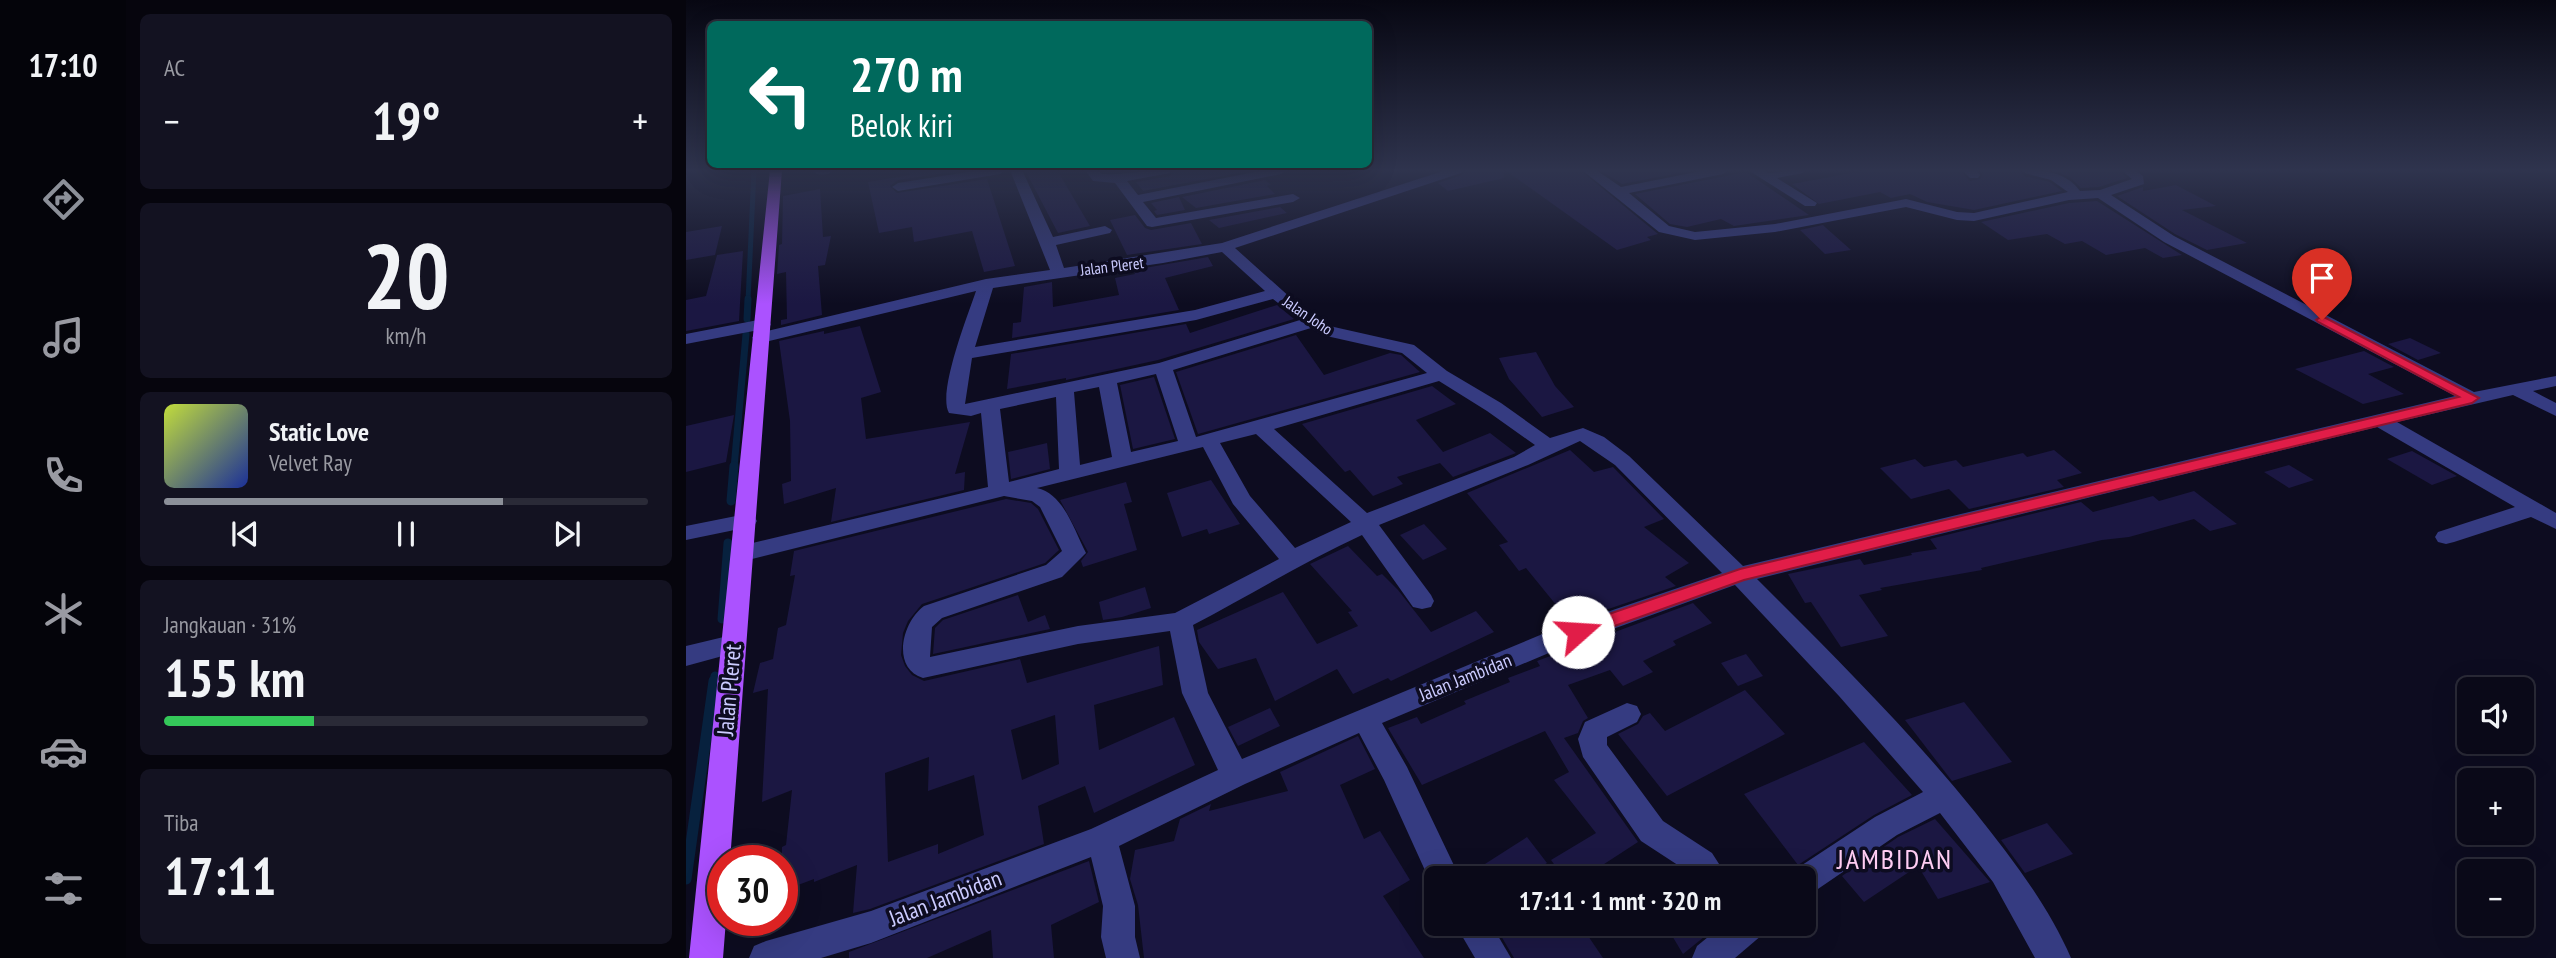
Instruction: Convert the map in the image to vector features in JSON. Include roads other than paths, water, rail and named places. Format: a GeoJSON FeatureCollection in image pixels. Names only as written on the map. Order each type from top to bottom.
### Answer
{"type":"FeatureCollection","features":[{"type":"Feature","properties":{"kind":"main road","name":"Jalan Pleret"},"geometry":{"type":"LineString","coordinates":[[706,958],[772,215]]}},
{"type":"Feature","properties":{"kind":"street"},"geometry":{"type":"LineString","coordinates":[[1036,215],[1058,272]]}},
{"type":"Feature","properties":{"kind":"street"},"geometry":{"type":"LineString","coordinates":[[1146,215],[1152,223],[1183,215]]}},
{"type":"Feature","properties":{"kind":"street","name":"Jalan Pleret"},"geometry":{"type":"LineString","coordinates":[[762,331],[986,284],[1225,247],[1325,215]]}},
{"type":"Feature","properties":{"kind":"street"},"geometry":{"type":"LineString","coordinates":[[1647,215],[1664,229],[1695,236],[1775,228],[1845,215]]}},
{"type":"Feature","properties":{"kind":"street"},"geometry":{"type":"LineString","coordinates":[[1954,215],[1962,217],[1985,215]]}},
{"type":"Feature","properties":{"kind":"street"},"geometry":{"type":"LineString","coordinates":[[2133,215],[2180,245],[2472,398]]}},
{"type":"Feature","properties":{"kind":"street"},"geometry":{"type":"LineString","coordinates":[[1048,242],[1105,230]]}},
{"type":"Feature","properties":{"kind":"street","name":"Jalan Joho"},"geometry":{"type":"LineString","coordinates":[[1225,247],[1312,322],[1339,335],[1408,349],[1441,376],[1494,407],[1549,446]]}},
{"type":"Feature","properties":{"kind":"street"},"geometry":{"type":"LineString","coordinates":[[1090,248],[1098,268]]}},
{"type":"Feature","properties":{"kind":"street"},"geometry":{"type":"LineString","coordinates":[[986,284],[954,405],[961,411],[1163,367],[1312,322]]}},
{"type":"Feature","properties":{"kind":"street"},"geometry":{"type":"LineString","coordinates":[[967,354],[1196,315],[1276,293]]}},
{"type":"Feature","properties":{"kind":"street"},"geometry":{"type":"LineString","coordinates":[[686,340],[762,331]]}},
{"type":"Feature","properties":{"kind":"street"},"geometry":{"type":"LineString","coordinates":[[1163,367],[1199,443],[1241,499],[1292,559]]}},
{"type":"Feature","properties":{"kind":"street"},"geometry":{"type":"LineString","coordinates":[[744,553],[999,489],[1199,443],[1441,376]]}},
{"type":"Feature","properties":{"kind":"street"},"geometry":{"type":"LineString","coordinates":[[1107,380],[1123,461]]}},
{"type":"Feature","properties":{"kind":"street","name":"Jalan Jambidan"},"geometry":{"type":"LineString","coordinates":[[766,958],[871,927],[1102,839],[1235,775],[1365,718],[1554,640],[1740,575],[2472,398],[2556,381]]}},
{"type":"Feature","properties":{"kind":"street"},"geometry":{"type":"LineString","coordinates":[[1065,389],[1070,472]]}},
{"type":"Feature","properties":{"kind":"street"},"geometry":{"type":"LineString","coordinates":[[2517,390],[2556,411]]}},
{"type":"Feature","properties":{"kind":"street"},"geometry":{"type":"LineString","coordinates":[[990,406],[999,489]]}},
{"type":"Feature","properties":{"kind":"street"},"geometry":{"type":"LineString","coordinates":[[2381,421],[2556,522]]}},
{"type":"Feature","properties":{"kind":"street"},"geometry":{"type":"LineString","coordinates":[[1260,427],[1366,524],[1422,601]]}},
{"type":"Feature","properties":{"kind":"street"},"geometry":{"type":"LineString","coordinates":[[999,489],[1038,495],[1049,503],[1074,553],[1054,571],[933,612],[922,619],[918,625],[917,662],[923,668],[1078,635],[1180,621],[1281,569],[1292,559],[1404,504],[1521,461],[1577,434],[1593,439],[1631,468],[1740,575],[1888,730],[2004,872],[2054,958]]}},
{"type":"Feature","properties":{"kind":"street"},"geometry":{"type":"LineString","coordinates":[[2446,537],[2533,509]]}},
{"type":"Feature","properties":{"kind":"street"},"geometry":{"type":"LineString","coordinates":[[686,533],[746,520]]}},
{"type":"Feature","properties":{"kind":"street"},"geometry":{"type":"LineString","coordinates":[[1180,621],[1195,693],[1235,775]]}},
{"type":"Feature","properties":{"kind":"street"},"geometry":{"type":"LineString","coordinates":[[686,656],[733,644]]}},
{"type":"Feature","properties":{"kind":"street"},"geometry":{"type":"LineString","coordinates":[[1627,714],[1595,730],[1593,749],[1653,831],[1703,866]]}},
{"type":"Feature","properties":{"kind":"street"},"geometry":{"type":"LineString","coordinates":[[1365,718],[1397,776],[1438,866]]}},
{"type":"Feature","properties":{"kind":"street"},"geometry":{"type":"LineString","coordinates":[[1816,873],[1886,826],[1944,796]]}},
{"type":"Feature","properties":{"kind":"street"},"geometry":{"type":"LineString","coordinates":[[1102,839],[1118,906],[1118,937],[1123,958]]}},
{"type":"Feature","properties":{"kind":"street"},"geometry":{"type":"LineString","coordinates":[[1480,936],[1494,958]]}},
{"type":"Feature","properties":{"kind":"street"},"geometry":{"type":"LineString","coordinates":[[1709,958],[1734,936]]}},
{"type":"Feature","properties":{"kind":"waterway"},"geometry":{"type":"LineString","coordinates":[[748,301],[752,215]]}},
{"type":"Feature","properties":{"kind":"waterway"},"geometry":{"type":"LineString","coordinates":[[747,319],[748,299]]}},
{"type":"Feature","properties":{"kind":"waterway"},"geometry":{"type":"LineString","coordinates":[[734,468],[746,334]]}},
{"type":"Feature","properties":{"kind":"waterway"},"geometry":{"type":"LineString","coordinates":[[731,501],[734,466]]}},
{"type":"Feature","properties":{"kind":"waterway"},"geometry":{"type":"LineString","coordinates":[[722,619],[728,543]]}},
{"type":"Feature","properties":{"kind":"waterway"},"geometry":{"type":"LineString","coordinates":[[714,683],[715,676]]}},
{"type":"Feature","properties":{"kind":"waterway"},"geometry":{"type":"LineString","coordinates":[[686,879],[714,681]]}},
{"type":"Feature","properties":{"kind":"district","name":"JAMBIDAN"},"geometry":{"type":"Point","coordinates":[1895,859]}}]}
